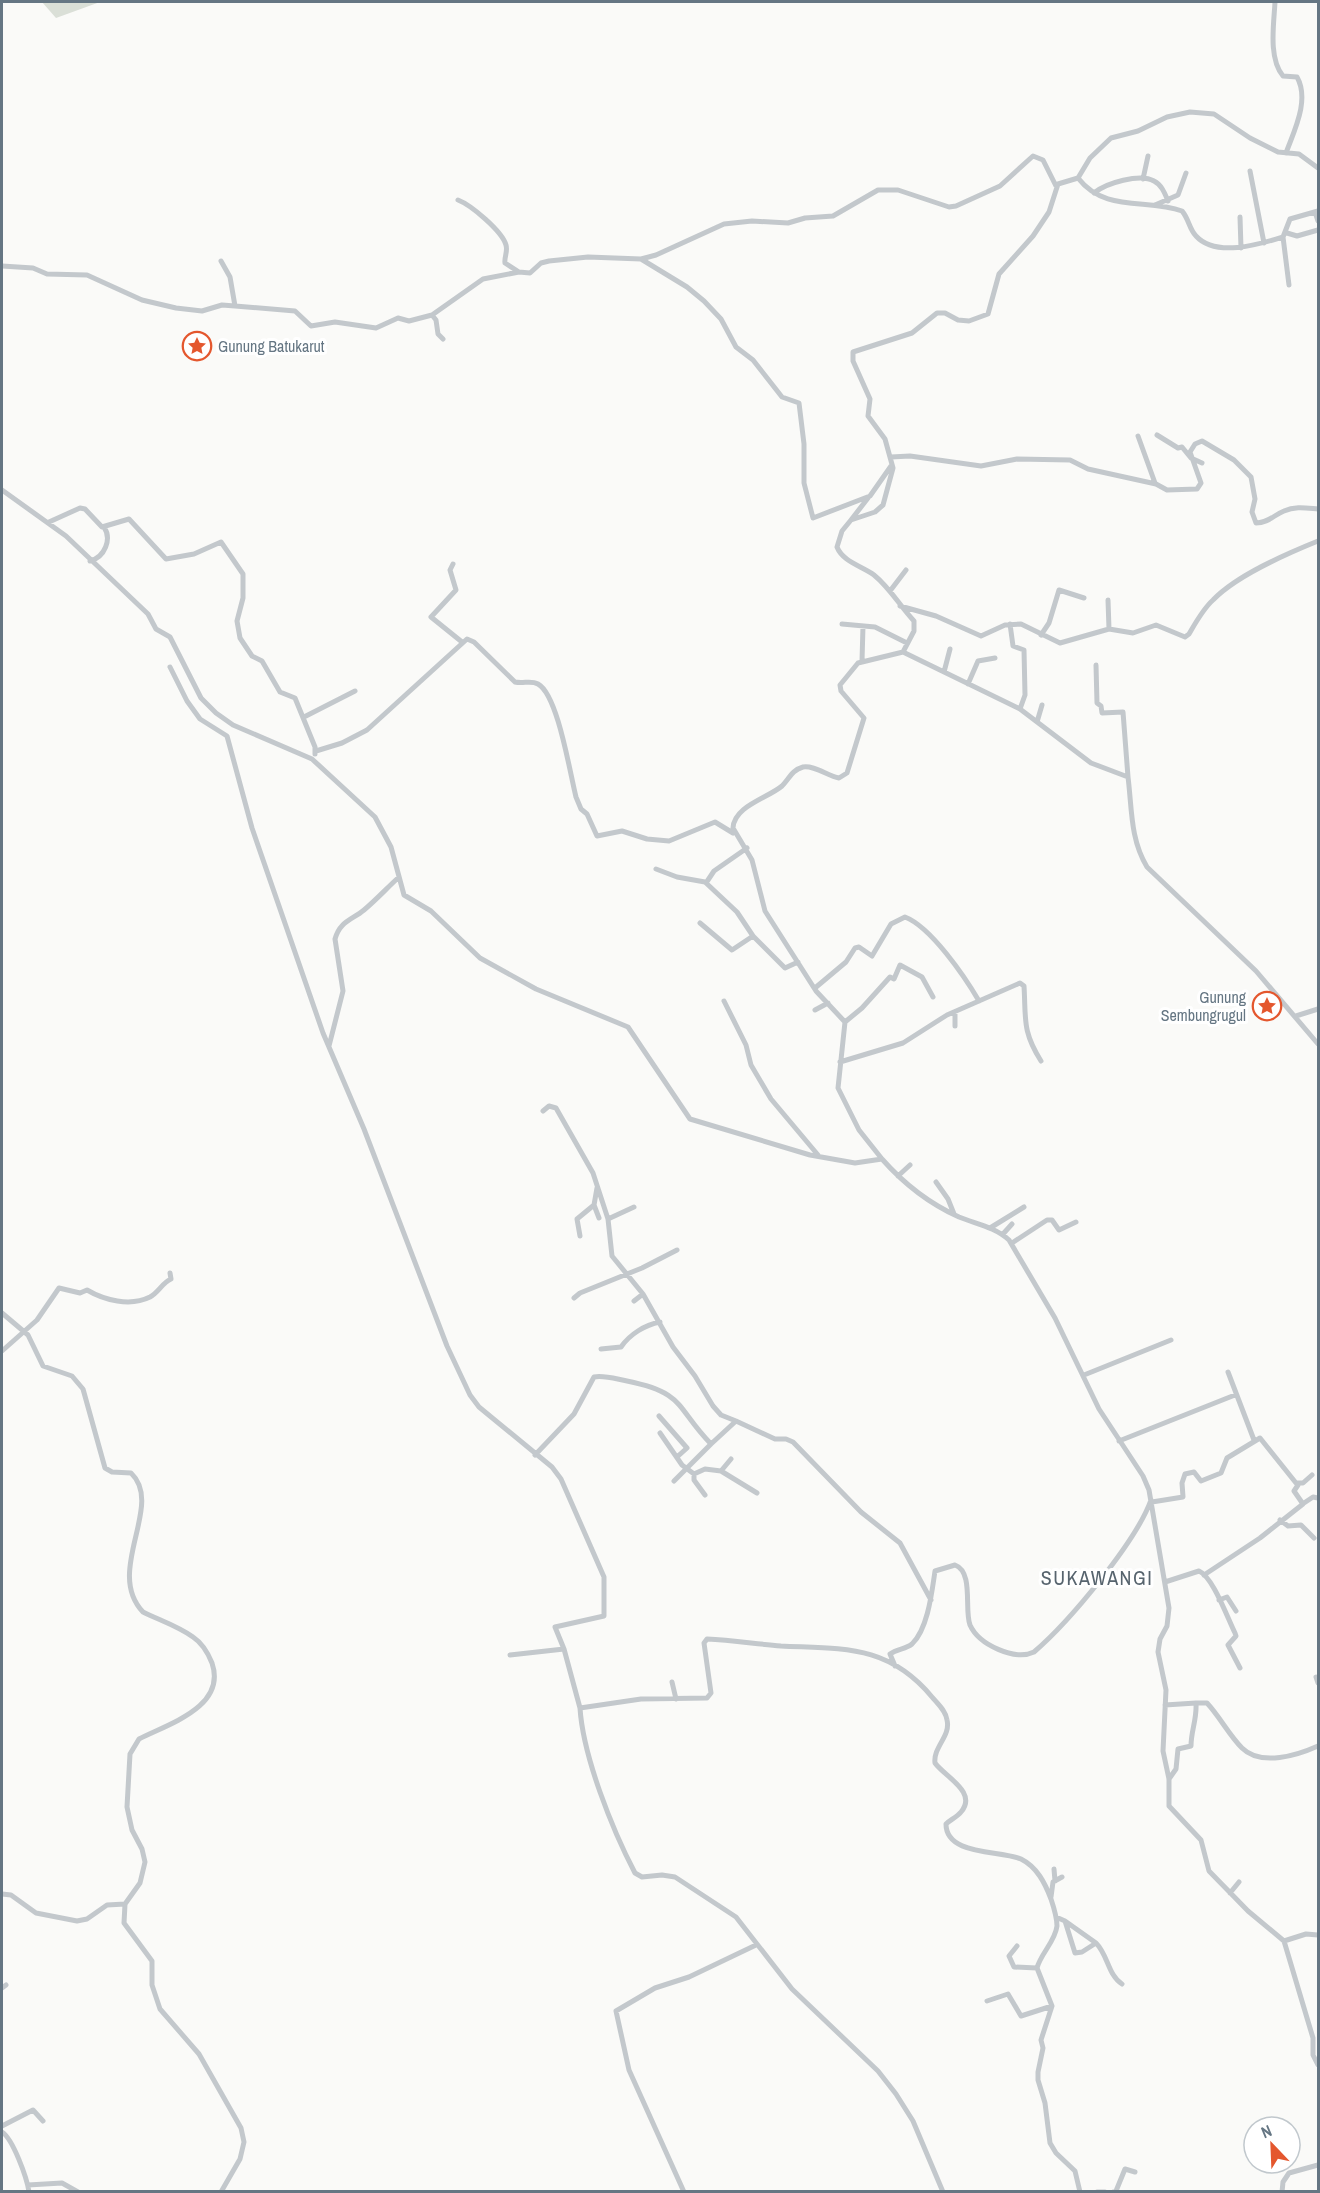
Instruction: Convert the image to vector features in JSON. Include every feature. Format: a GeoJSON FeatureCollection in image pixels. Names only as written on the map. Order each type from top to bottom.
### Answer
{"type":"FeatureCollection","features":[{"type":"Feature","properties":{"kind":"street"},"geometry":{"type":"LineString","coordinates":[[1275,2],[1274,30],[1278,68],[1283,76],[1298,79],[1301,91],[1298,122],[1286,153]]}},
{"type":"Feature","properties":{"kind":"street"},"geometry":{"type":"LineString","coordinates":[[1056,186],[1078,178],[1090,158],[1111,138],[1138,131],[1167,117],[1190,112],[1214,114],[1250,138],[1286,153],[1299,154],[1318,168]]}},
{"type":"Feature","properties":{"kind":"street"},"geometry":{"type":"LineString","coordinates":[[2,266],[33,268],[47,274],[87,275],[142,300],[176,308],[202,310],[226,304],[295,311],[311,326],[335,322],[376,328],[398,318],[409,321],[432,315],[483,279],[519,272],[532,273],[543,262],[588,257],[641,259],[653,256],[724,224],[752,221],[788,223],[835,215],[878,190],[898,190],[949,207],[956,206],[1000,186],[1033,156],[1043,160],[1056,186],[1049,212],[1033,236],[999,274],[988,314],[969,321],[958,320],[945,313],[937,313],[912,333],[854,352],[853,361],[870,399],[867,416],[885,439],[892,459],[883,505],[875,512],[851,520]]}},
{"type":"Feature","properties":{"kind":"street"},"geometry":{"type":"LineString","coordinates":[[1143,179],[1148,156]]}},
{"type":"Feature","properties":{"kind":"street"},"geometry":{"type":"LineString","coordinates":[[1250,171],[1264,243]]}},
{"type":"Feature","properties":{"kind":"street"},"geometry":{"type":"LineString","coordinates":[[1150,206],[1168,201],[1181,192],[1186,173]]}},
{"type":"Feature","properties":{"kind":"street"},"geometry":{"type":"LineString","coordinates":[[1078,178],[1094,193],[1128,204],[1182,211],[1193,232],[1207,244],[1241,248],[1285,235],[1297,236],[1318,230]]}},
{"type":"Feature","properties":{"kind":"street"},"geometry":{"type":"LineString","coordinates":[[1094,193],[1107,184],[1143,179],[1157,183],[1168,201]]}},
{"type":"Feature","properties":{"kind":"street"},"geometry":{"type":"LineString","coordinates":[[458,200],[475,208],[504,240],[507,248],[505,263],[519,272]]}},
{"type":"Feature","properties":{"kind":"street"},"geometry":{"type":"LineString","coordinates":[[1289,285],[1286,224],[1290,219],[1317,212],[1318,221]]}},
{"type":"Feature","properties":{"kind":"street"},"geometry":{"type":"LineString","coordinates":[[1240,217],[1241,248]]}},
{"type":"Feature","properties":{"kind":"street"},"geometry":{"type":"LineString","coordinates":[[653,256],[653,265]]}},
{"type":"Feature","properties":{"kind":"street"},"geometry":{"type":"LineString","coordinates":[[641,259],[704,301],[721,319],[736,347],[753,360],[782,397],[799,403],[804,444],[804,483],[811,517],[829,513],[870,496]]}},
{"type":"Feature","properties":{"kind":"street"},"geometry":{"type":"LineString","coordinates":[[221,261],[230,277],[235,306]]}},
{"type":"Feature","properties":{"kind":"street"},"geometry":{"type":"LineString","coordinates":[[432,315],[436,320],[436,330],[443,339]]}},
{"type":"Feature","properties":{"kind":"street"},"geometry":{"type":"LineString","coordinates":[[903,652],[915,624],[890,591],[874,576],[840,553],[838,540],[870,496],[892,459],[910,456],[981,466],[1017,459],[1070,460],[1088,469],[1155,483],[1170,490],[1197,489],[1201,484],[1191,458],[1182,447],[1179,448],[1157,435]]}},
{"type":"Feature","properties":{"kind":"street"},"geometry":{"type":"LineString","coordinates":[[1138,436],[1155,483]]}},
{"type":"Feature","properties":{"kind":"street"},"geometry":{"type":"LineString","coordinates":[[1191,458],[1192,447],[1202,441],[1236,462],[1252,480],[1255,501],[1252,512],[1256,523],[1270,520],[1282,512],[1298,507],[1318,509]]}},
{"type":"Feature","properties":{"kind":"street"},"geometry":{"type":"LineString","coordinates":[[1191,458],[1202,463]]}},
{"type":"Feature","properties":{"kind":"street"},"geometry":{"type":"LineString","coordinates":[[1190,482],[1197,489]]}},
{"type":"Feature","properties":{"kind":"street"},"geometry":{"type":"LineString","coordinates":[[2,490],[50,522],[148,614],[156,628],[170,637],[201,698],[216,713],[233,725],[312,759],[375,817],[388,839],[404,895],[431,911],[480,958],[528,986],[628,1027],[690,1119],[818,1155],[855,1163],[882,1159]]}},
{"type":"Feature","properties":{"kind":"street"},"geometry":{"type":"LineString","coordinates":[[50,522],[83,508],[104,527],[107,532],[107,546],[101,556],[90,561]]}},
{"type":"Feature","properties":{"kind":"street"},"geometry":{"type":"LineString","coordinates":[[104,527],[129,519],[166,560],[194,554],[221,542],[243,574],[243,598],[237,621],[240,638],[252,656],[262,661],[267,674],[281,693],[294,697],[316,751],[312,759]]}},
{"type":"Feature","properties":{"kind":"street"},"geometry":{"type":"LineString","coordinates":[[900,606],[936,616],[981,636],[1010,624],[1022,624],[1060,643],[1109,629],[1133,633],[1160,626],[1187,636],[1208,605],[1224,590],[1256,571],[1318,541]]}},
{"type":"Feature","properties":{"kind":"street"},"geometry":{"type":"LineString","coordinates":[[453,564],[450,570],[457,588],[430,617],[462,642]]}},
{"type":"Feature","properties":{"kind":"street"},"geometry":{"type":"LineString","coordinates":[[890,591],[906,570]]}},
{"type":"Feature","properties":{"kind":"street"},"geometry":{"type":"LineString","coordinates":[[1041,635],[1049,623],[1059,590],[1084,598]]}},
{"type":"Feature","properties":{"kind":"street"},"geometry":{"type":"LineString","coordinates":[[1108,600],[1109,629]]}},
{"type":"Feature","properties":{"kind":"street"},"geometry":{"type":"LineString","coordinates":[[842,624],[875,627],[907,643]]}},
{"type":"Feature","properties":{"kind":"street"},"geometry":{"type":"LineString","coordinates":[[1010,624],[1013,646],[1024,650],[1025,695],[1020,709]]}},
{"type":"Feature","properties":{"kind":"street"},"geometry":{"type":"LineString","coordinates":[[862,661],[863,626]]}},
{"type":"Feature","properties":{"kind":"street"},"geometry":{"type":"LineString","coordinates":[[316,751],[342,744],[367,730],[462,642],[467,639],[474,642],[515,682],[536,683],[542,688],[553,707],[576,797],[597,836],[622,831],[647,839],[669,841],[715,822],[733,833],[747,848],[752,860],[762,905],[815,988],[845,1022]]}},
{"type":"Feature","properties":{"kind":"street"},"geometry":{"type":"LineString","coordinates":[[944,672],[950,650]]}},
{"type":"Feature","properties":{"kind":"street"},"geometry":{"type":"LineString","coordinates":[[733,833],[733,824],[747,808],[781,787],[790,774],[801,768],[809,767],[835,778],[847,773],[864,718],[842,691],[840,685],[855,665],[862,661],[903,652],[1020,709],[1091,763],[1128,777]]}},
{"type":"Feature","properties":{"kind":"street"},"geometry":{"type":"LineString","coordinates":[[968,684],[978,661],[995,658]]}},
{"type":"Feature","properties":{"kind":"street"},"geometry":{"type":"LineString","coordinates":[[1096,665],[1097,703],[1102,713],[1123,712],[1134,836],[1139,854],[1147,867],[1242,956],[1318,1044]]}},
{"type":"Feature","properties":{"kind":"street"},"geometry":{"type":"LineString","coordinates":[[170,667],[187,701],[200,719],[227,736],[252,828],[329,1046],[364,1129],[447,1346],[470,1395],[479,1407],[552,1467],[567,1488],[604,1580],[604,1616],[555,1627],[564,1649],[580,1708],[584,1741],[613,1823],[635,1873],[642,1877],[662,1875],[675,1877],[736,1917],[792,1989],[871,2064],[896,2094],[913,2121],[943,2192]]}},
{"type":"Feature","properties":{"kind":"street"},"geometry":{"type":"LineString","coordinates":[[303,717],[355,691]]}},
{"type":"Feature","properties":{"kind":"street"},"geometry":{"type":"LineString","coordinates":[[1037,723],[1042,705]]}},
{"type":"Feature","properties":{"kind":"street"},"geometry":{"type":"LineString","coordinates":[[706,883],[714,871],[747,848]]}},
{"type":"Feature","properties":{"kind":"street"},"geometry":{"type":"LineString","coordinates":[[656,869],[677,877],[701,880],[706,883],[737,912],[753,936],[785,968],[798,962]]}},
{"type":"Feature","properties":{"kind":"street"},"geometry":{"type":"LineString","coordinates":[[329,1046],[343,991],[335,939],[337,932],[346,920],[366,908],[399,877]]}},
{"type":"Feature","properties":{"kind":"street"},"geometry":{"type":"LineString","coordinates":[[815,988],[846,962],[855,948],[860,947],[872,956],[891,924],[905,917],[938,944],[967,981],[979,1001]]}},
{"type":"Feature","properties":{"kind":"street"},"geometry":{"type":"LineString","coordinates":[[700,923],[732,950],[753,936]]}},
{"type":"Feature","properties":{"kind":"street"},"geometry":{"type":"LineString","coordinates":[[933,997],[922,978],[900,965],[894,979],[890,977],[862,1008],[845,1022],[838,1088],[859,1130],[898,1176],[923,1198],[954,1214],[1003,1234],[1012,1243],[1055,1318],[1101,1412],[1143,1476],[1152,1500],[1166,1582],[1169,1617],[1160,1639],[1158,1652],[1165,1683],[1163,1751],[1169,1779],[1170,1807],[1200,1839],[1207,1869],[1230,1893],[1284,1941],[1313,2038],[1313,2055],[1318,2063]]}},
{"type":"Feature","properties":{"kind":"street"},"geometry":{"type":"LineString","coordinates":[[840,1062],[903,1043],[955,1012],[1005,988],[1022,984],[1024,1020],[1031,1044],[1041,1061]]}},
{"type":"Feature","properties":{"kind":"street"},"geometry":{"type":"LineString","coordinates":[[724,1001],[747,1045],[751,1065],[771,1099],[818,1155]]}},
{"type":"Feature","properties":{"kind":"street"},"geometry":{"type":"LineString","coordinates":[[815,1010],[828,1003]]}},
{"type":"Feature","properties":{"kind":"street"},"geometry":{"type":"LineString","coordinates":[[1296,1016],[1318,1009]]}},
{"type":"Feature","properties":{"kind":"street"},"geometry":{"type":"LineString","coordinates":[[955,1012],[955,1026]]}},
{"type":"Feature","properties":{"kind":"street"},"geometry":{"type":"LineString","coordinates":[[543,1111],[547,1107],[554,1106],[561,1114],[597,1186],[608,1219],[611,1254],[643,1293],[673,1347],[695,1376],[718,1413],[775,1439],[786,1439],[793,1442],[861,1512],[900,1543],[931,1600]]}},
{"type":"Feature","properties":{"kind":"street"},"geometry":{"type":"LineString","coordinates":[[898,1176],[910,1165]]}},
{"type":"Feature","properties":{"kind":"street"},"geometry":{"type":"LineString","coordinates":[[936,1182],[948,1199],[954,1214]]}},
{"type":"Feature","properties":{"kind":"street"},"geometry":{"type":"LineString","coordinates":[[597,1186],[594,1206],[599,1218]]}},
{"type":"Feature","properties":{"kind":"street"},"geometry":{"type":"LineString","coordinates":[[580,1236],[578,1216],[594,1206]]}},
{"type":"Feature","properties":{"kind":"street"},"geometry":{"type":"LineString","coordinates":[[608,1219],[613,1214],[634,1207]]}},
{"type":"Feature","properties":{"kind":"street"},"geometry":{"type":"LineString","coordinates":[[990,1228],[1024,1207]]}},
{"type":"Feature","properties":{"kind":"street"},"geometry":{"type":"LineString","coordinates":[[1012,1243],[1047,1220],[1052,1220],[1059,1230],[1076,1222]]}},
{"type":"Feature","properties":{"kind":"street"},"geometry":{"type":"LineString","coordinates":[[1003,1234],[1012,1224]]}},
{"type":"Feature","properties":{"kind":"street"},"geometry":{"type":"LineString","coordinates":[[574,1299],[580,1293],[677,1250]]}},
{"type":"Feature","properties":{"kind":"street"},"geometry":{"type":"LineString","coordinates":[[2,1351],[37,1320],[59,1288],[80,1293],[87,1290],[106,1300],[135,1300],[149,1298],[164,1282],[171,1279],[170,1273]]}},
{"type":"Feature","properties":{"kind":"street"},"geometry":{"type":"LineString","coordinates":[[634,1301],[643,1293]]}},
{"type":"Feature","properties":{"kind":"street"},"geometry":{"type":"LineString","coordinates":[[2,1313],[24,1331],[43,1365],[72,1376],[83,1389],[105,1468],[112,1472],[131,1473],[138,1481],[142,1498],[128,1578],[134,1601],[143,1612],[197,1640],[206,1650],[214,1673],[212,1689],[203,1704],[139,1739],[132,1748],[127,1807],[132,1830],[142,1849],[144,1862],[140,1883],[125,1904],[123,1915],[125,1926],[152,1960],[152,1985],[160,2009],[198,2054],[241,2128],[244,2142],[240,2159],[221,2192]]}},
{"type":"Feature","properties":{"kind":"street"},"geometry":{"type":"LineString","coordinates":[[601,1349],[621,1347],[626,1340],[644,1327],[660,1322]]}},
{"type":"Feature","properties":{"kind":"street"},"geometry":{"type":"LineString","coordinates":[[1084,1375],[1171,1341]]}},
{"type":"Feature","properties":{"kind":"street"},"geometry":{"type":"LineString","coordinates":[[1228,1372],[1254,1440]]}},
{"type":"Feature","properties":{"kind":"street"},"geometry":{"type":"LineString","coordinates":[[535,1455],[574,1414],[594,1377],[597,1376],[654,1386],[667,1393],[681,1405],[711,1444]]}},
{"type":"Feature","properties":{"kind":"street"},"geometry":{"type":"LineString","coordinates":[[1119,1441],[1235,1395]]}},
{"type":"Feature","properties":{"kind":"street"},"geometry":{"type":"LineString","coordinates":[[658,1416],[687,1448],[677,1456]]}},
{"type":"Feature","properties":{"kind":"street"},"geometry":{"type":"LineString","coordinates":[[674,1481],[736,1421]]}},
{"type":"Feature","properties":{"kind":"street"},"geometry":{"type":"LineString","coordinates":[[660,1432],[682,1465],[694,1474]]}},
{"type":"Feature","properties":{"kind":"street"},"geometry":{"type":"LineString","coordinates":[[1152,1500],[1183,1497],[1182,1483],[1185,1474],[1194,1472],[1202,1481],[1214,1477],[1222,1471],[1227,1458],[1254,1440],[1263,1439],[1298,1485]]}},
{"type":"Feature","properties":{"kind":"street"},"geometry":{"type":"LineString","coordinates":[[721,1471],[731,1459]]}},
{"type":"Feature","properties":{"kind":"street"},"geometry":{"type":"LineString","coordinates":[[694,1474],[705,1469],[721,1471],[757,1493]]}},
{"type":"Feature","properties":{"kind":"street"},"geometry":{"type":"LineString","coordinates":[[694,1474],[694,1480],[705,1494]]}},
{"type":"Feature","properties":{"kind":"street"},"geometry":{"type":"LineString","coordinates":[[1304,1503],[1294,1491],[1311,1475]]}},
{"type":"Feature","properties":{"kind":"street"},"geometry":{"type":"LineString","coordinates":[[1204,1575],[1255,1542],[1304,1503],[1313,1497],[1318,1498]]}},
{"type":"Feature","properties":{"kind":"street"},"geometry":{"type":"LineString","coordinates":[[896,1666],[890,1654],[914,1641],[931,1600],[935,1571],[942,1566],[959,1566],[968,1590],[969,1622],[972,1628],[999,1649],[1016,1655],[1029,1654],[1045,1643],[1089,1593],[1142,1521],[1152,1500]]}},
{"type":"Feature","properties":{"kind":"street"},"geometry":{"type":"LineString","coordinates":[[1280,1520],[1287,1526],[1301,1525],[1314,1538]]}},
{"type":"Feature","properties":{"kind":"street"},"geometry":{"type":"LineString","coordinates":[[1166,1582],[1198,1570],[1204,1575],[1236,1636],[1228,1643],[1228,1647],[1240,1668]]}},
{"type":"Feature","properties":{"kind":"street"},"geometry":{"type":"LineString","coordinates":[[1219,1600],[1227,1597],[1236,1611]]}},
{"type":"Feature","properties":{"kind":"street"},"geometry":{"type":"LineString","coordinates":[[580,1708],[641,1699],[710,1696],[704,1643],[707,1639],[781,1646],[844,1647],[866,1653],[896,1666],[916,1678],[944,1712],[947,1719],[945,1737],[934,1760],[942,1772],[962,1789],[966,1800],[960,1813],[946,1824],[947,1834],[958,1844],[972,1849],[1020,1859],[1038,1872],[1056,1917],[1055,1935],[1037,1968]]}},
{"type":"Feature","properties":{"kind":"street"},"geometry":{"type":"LineString","coordinates":[[510,1655],[564,1649]]}},
{"type":"Feature","properties":{"kind":"street"},"geometry":{"type":"LineString","coordinates":[[672,1682],[676,1699]]}},
{"type":"Feature","properties":{"kind":"street"},"geometry":{"type":"LineString","coordinates":[[1169,1779],[1176,1769],[1178,1749],[1191,1746],[1191,1731],[1197,1719],[1196,1703]]}},
{"type":"Feature","properties":{"kind":"street"},"geometry":{"type":"LineString","coordinates":[[1165,1705],[1207,1703],[1241,1748],[1256,1756],[1279,1757],[1303,1753],[1318,1746]]}},
{"type":"Feature","properties":{"kind":"street"},"geometry":{"type":"LineString","coordinates":[[1050,1899],[1055,1881],[1054,1869]]}},
{"type":"Feature","properties":{"kind":"street"},"geometry":{"type":"LineString","coordinates":[[1055,1881],[1062,1877]]}},
{"type":"Feature","properties":{"kind":"street"},"geometry":{"type":"LineString","coordinates":[[1230,1893],[1239,1882]]}},
{"type":"Feature","properties":{"kind":"street"},"geometry":{"type":"LineString","coordinates":[[2,1894],[11,1895],[36,1913],[77,1921],[87,1919],[107,1905],[125,1904]]}},
{"type":"Feature","properties":{"kind":"street"},"geometry":{"type":"LineString","coordinates":[[1056,1917],[1096,1942],[1102,1949],[1112,1974],[1122,1984]]}},
{"type":"Feature","properties":{"kind":"street"},"geometry":{"type":"LineString","coordinates":[[1065,1921],[1075,1953],[1082,1952],[1096,1942]]}},
{"type":"Feature","properties":{"kind":"street"},"geometry":{"type":"LineString","coordinates":[[1284,1941],[1306,1934],[1318,1935]]}},
{"type":"Feature","properties":{"kind":"street"},"geometry":{"type":"LineString","coordinates":[[684,2192],[630,2070],[616,2011],[655,1988],[689,1977],[756,1945]]}},
{"type":"Feature","properties":{"kind":"street"},"geometry":{"type":"LineString","coordinates":[[1017,1946],[1009,1956],[1014,1967],[1037,1968]]}},
{"type":"Feature","properties":{"kind":"street"},"geometry":{"type":"LineString","coordinates":[[1037,1968],[1053,2006],[1041,2040],[1044,2048],[1038,2076],[1045,2103],[1050,2143],[1056,2153],[1076,2171],[1080,2192]]}},
{"type":"Feature","properties":{"kind":"street"},"geometry":{"type":"LineString","coordinates":[[987,2001],[1008,1994],[1021,2016],[1053,2006]]}},
{"type":"Feature","properties":{"kind":"street"},"geometry":{"type":"LineString","coordinates":[[2,2126],[33,2110],[43,2121]]}},
{"type":"Feature","properties":{"kind":"street"},"geometry":{"type":"LineString","coordinates":[[2,2132],[11,2142],[28,2188],[62,2183],[78,2192]]}},
{"type":"Feature","properties":{"kind":"street"},"geometry":{"type":"LineString","coordinates":[[1282,2192],[1288,2173],[1318,2165]]}},
{"type":"Feature","properties":{"kind":"street"},"geometry":{"type":"LineString","coordinates":[[1113,2192],[1116,2191],[1125,2169],[1135,2172]]}},
{"type":"Feature","properties":{"kind":"street"},"geometry":{"type":"LineString","coordinates":[[1097,2192],[1105,2192]]}},
{"type":"Feature","properties":{"kind":"shaded area"},"geometry":{"type":"Polygon","coordinates":[[[42,2],[100,2],[56,18],[42,2]]]}},
{"type":"Feature","properties":{"kind":"place","name":"Gunung Batukarut"},"geometry":{"type":"Point","coordinates":[197,346]}},
{"type":"Feature","properties":{"kind":"place","name":"Gunung Sembungrugul"},"geometry":{"type":"Point","coordinates":[1267,1006]}},
{"type":"Feature","properties":{"kind":"district","name":"SUKAWANGI"},"geometry":{"type":"Point","coordinates":[1097,1577]}}]}
